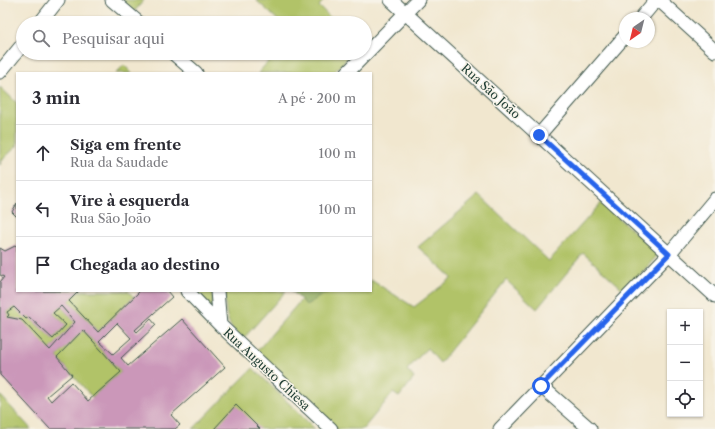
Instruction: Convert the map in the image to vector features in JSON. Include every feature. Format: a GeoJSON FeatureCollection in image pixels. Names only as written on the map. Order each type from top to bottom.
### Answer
{"type":"FeatureCollection","features":[{"type":"Feature","properties":{"kind":"street"},"geometry":{"type":"LineString","coordinates":[[45,16],[58,0]]}},
{"type":"Feature","properties":{"kind":"street"},"geometry":{"type":"LineString","coordinates":[[112,0],[131,16]]}},
{"type":"Feature","properties":{"kind":"street","name":"Rua São João"},"geometry":{"type":"LineString","coordinates":[[391,0],[715,296]]}},
{"type":"Feature","properties":{"kind":"street"},"geometry":{"type":"LineString","coordinates":[[372,48],[418,0]]}},
{"type":"Feature","properties":{"kind":"street"},"geometry":{"type":"LineString","coordinates":[[646,12],[658,0],[715,51]]}},
{"type":"Feature","properties":{"kind":"street"},"geometry":{"type":"LineString","coordinates":[[539,135],[619,43]]}},
{"type":"Feature","properties":{"kind":"street"},"geometry":{"type":"LineString","coordinates":[[0,72],[16,53]]}},
{"type":"Feature","properties":{"kind":"street"},"geometry":{"type":"LineString","coordinates":[[181,60],[195,72]]}},
{"type":"Feature","properties":{"kind":"street"},"geometry":{"type":"LineString","coordinates":[[348,72],[360,60]]}},
{"type":"Feature","properties":{"kind":"street"},"geometry":{"type":"LineString","coordinates":[[500,429],[669,254],[715,199]]}},
{"type":"Feature","properties":{"kind":"street","name":"Rua Augusto Chiesa"},"geometry":{"type":"LineString","coordinates":[[188,292],[220,325],[331,429]]}},
{"type":"Feature","properties":{"kind":"street","name":"Rua Augusto Chiesa"},"geometry":{"type":"LineString","coordinates":[[217,292],[220,325]]}},
{"type":"Feature","properties":{"kind":"street"},"geometry":{"type":"LineString","coordinates":[[541,386],[590,429]]}},
{"type":"Feature","properties":{"kind":"green space"},"geometry":{"type":"Polygon","coordinates":[[[121,0],[144,0],[134,12],[121,0]]]}},
{"type":"Feature","properties":{"kind":"green space"},"geometry":{"type":"Polygon","coordinates":[[[256,0],[324,0],[319,6],[329,16],[273,16],[256,0]]]}},
{"type":"Feature","properties":{"kind":"green space"},"geometry":{"type":"Polygon","coordinates":[[[270,60],[346,60],[334,72],[259,72],[270,60]]]}},
{"type":"Feature","properties":{"kind":"green space"},"geometry":{"type":"Polygon","coordinates":[[[124,65],[131,72],[117,72],[124,65]]]}},
{"type":"Feature","properties":{"kind":"green space"},"geometry":{"type":"Polygon","coordinates":[[[0,87],[16,102],[16,147],[1,161],[0,165],[0,87]]]}},
{"type":"Feature","properties":{"kind":"green space"},"geometry":{"type":"Polygon","coordinates":[[[479,195],[549,261],[601,203],[656,251],[656,257],[625,291],[583,253],[537,309],[506,280],[440,363],[427,348],[407,370],[414,378],[399,397],[393,393],[363,429],[336,429],[256,352],[301,300],[306,304],[327,292],[372,292],[372,281],[414,307],[452,278],[418,247],[479,195]]]}},
{"type":"Feature","properties":{"kind":"green space"},"geometry":{"type":"Polygon","coordinates":[[[78,292],[129,292],[134,297],[98,332],[69,301],[78,292]]]}},
{"type":"Feature","properties":{"kind":"green space"},"geometry":{"type":"Polygon","coordinates":[[[197,292],[213,292],[212,309],[197,292]]]}},
{"type":"Feature","properties":{"kind":"green space"},"geometry":{"type":"Polygon","coordinates":[[[225,292],[285,292],[242,340],[230,324],[225,306],[225,292]]]}},
{"type":"Feature","properties":{"kind":"green space"},"geometry":{"type":"Polygon","coordinates":[[[293,292],[327,292],[306,305],[293,292]]]}},
{"type":"Feature","properties":{"kind":"green space"},"geometry":{"type":"Polygon","coordinates":[[[61,306],[75,322],[50,350],[7,317],[9,315],[7,312],[14,307],[29,317],[53,339],[66,325],[53,313],[61,306]]]}},
{"type":"Feature","properties":{"kind":"green space"},"geometry":{"type":"Polygon","coordinates":[[[83,330],[121,372],[92,397],[57,357],[83,330]]]}},
{"type":"Feature","properties":{"kind":"green space"},"geometry":{"type":"Polygon","coordinates":[[[253,368],[315,429],[193,429],[253,368]]]}},
{"type":"Feature","properties":{"kind":"green space"},"geometry":{"type":"Polygon","coordinates":[[[0,395],[31,429],[0,429],[0,395]]]}},
{"type":"Feature","properties":{"kind":"building"},"geometry":{"type":"Polygon","coordinates":[[[16,205],[16,216],[12,212],[16,205]]]}},
{"type":"Feature","properties":{"kind":"building"},"geometry":{"type":"Polygon","coordinates":[[[16,246],[16,292],[78,292],[69,301],[98,332],[139,292],[168,292],[172,297],[135,330],[137,332],[151,319],[156,325],[121,358],[128,366],[182,319],[225,367],[171,415],[180,425],[175,429],[50,429],[0,375],[0,282],[4,277],[0,275],[0,248],[5,251],[16,246]],[[61,306],[53,313],[66,325],[53,339],[29,317],[26,319],[14,307],[7,312],[9,315],[7,317],[22,320],[50,350],[75,322],[61,306]],[[117,323],[99,341],[113,354],[131,338],[117,323]],[[83,330],[57,357],[72,375],[47,396],[51,401],[71,382],[88,401],[121,372],[83,330]]]}},
{"type":"Feature","properties":{"kind":"building"},"geometry":{"type":"Polygon","coordinates":[[[236,405],[260,429],[214,429],[236,405]]]}},
{"type":"Feature","properties":{"kind":"route"},"geometry":{"type":"LineString","coordinates":[[539,135],[669,254],[541,386]]}}]}
